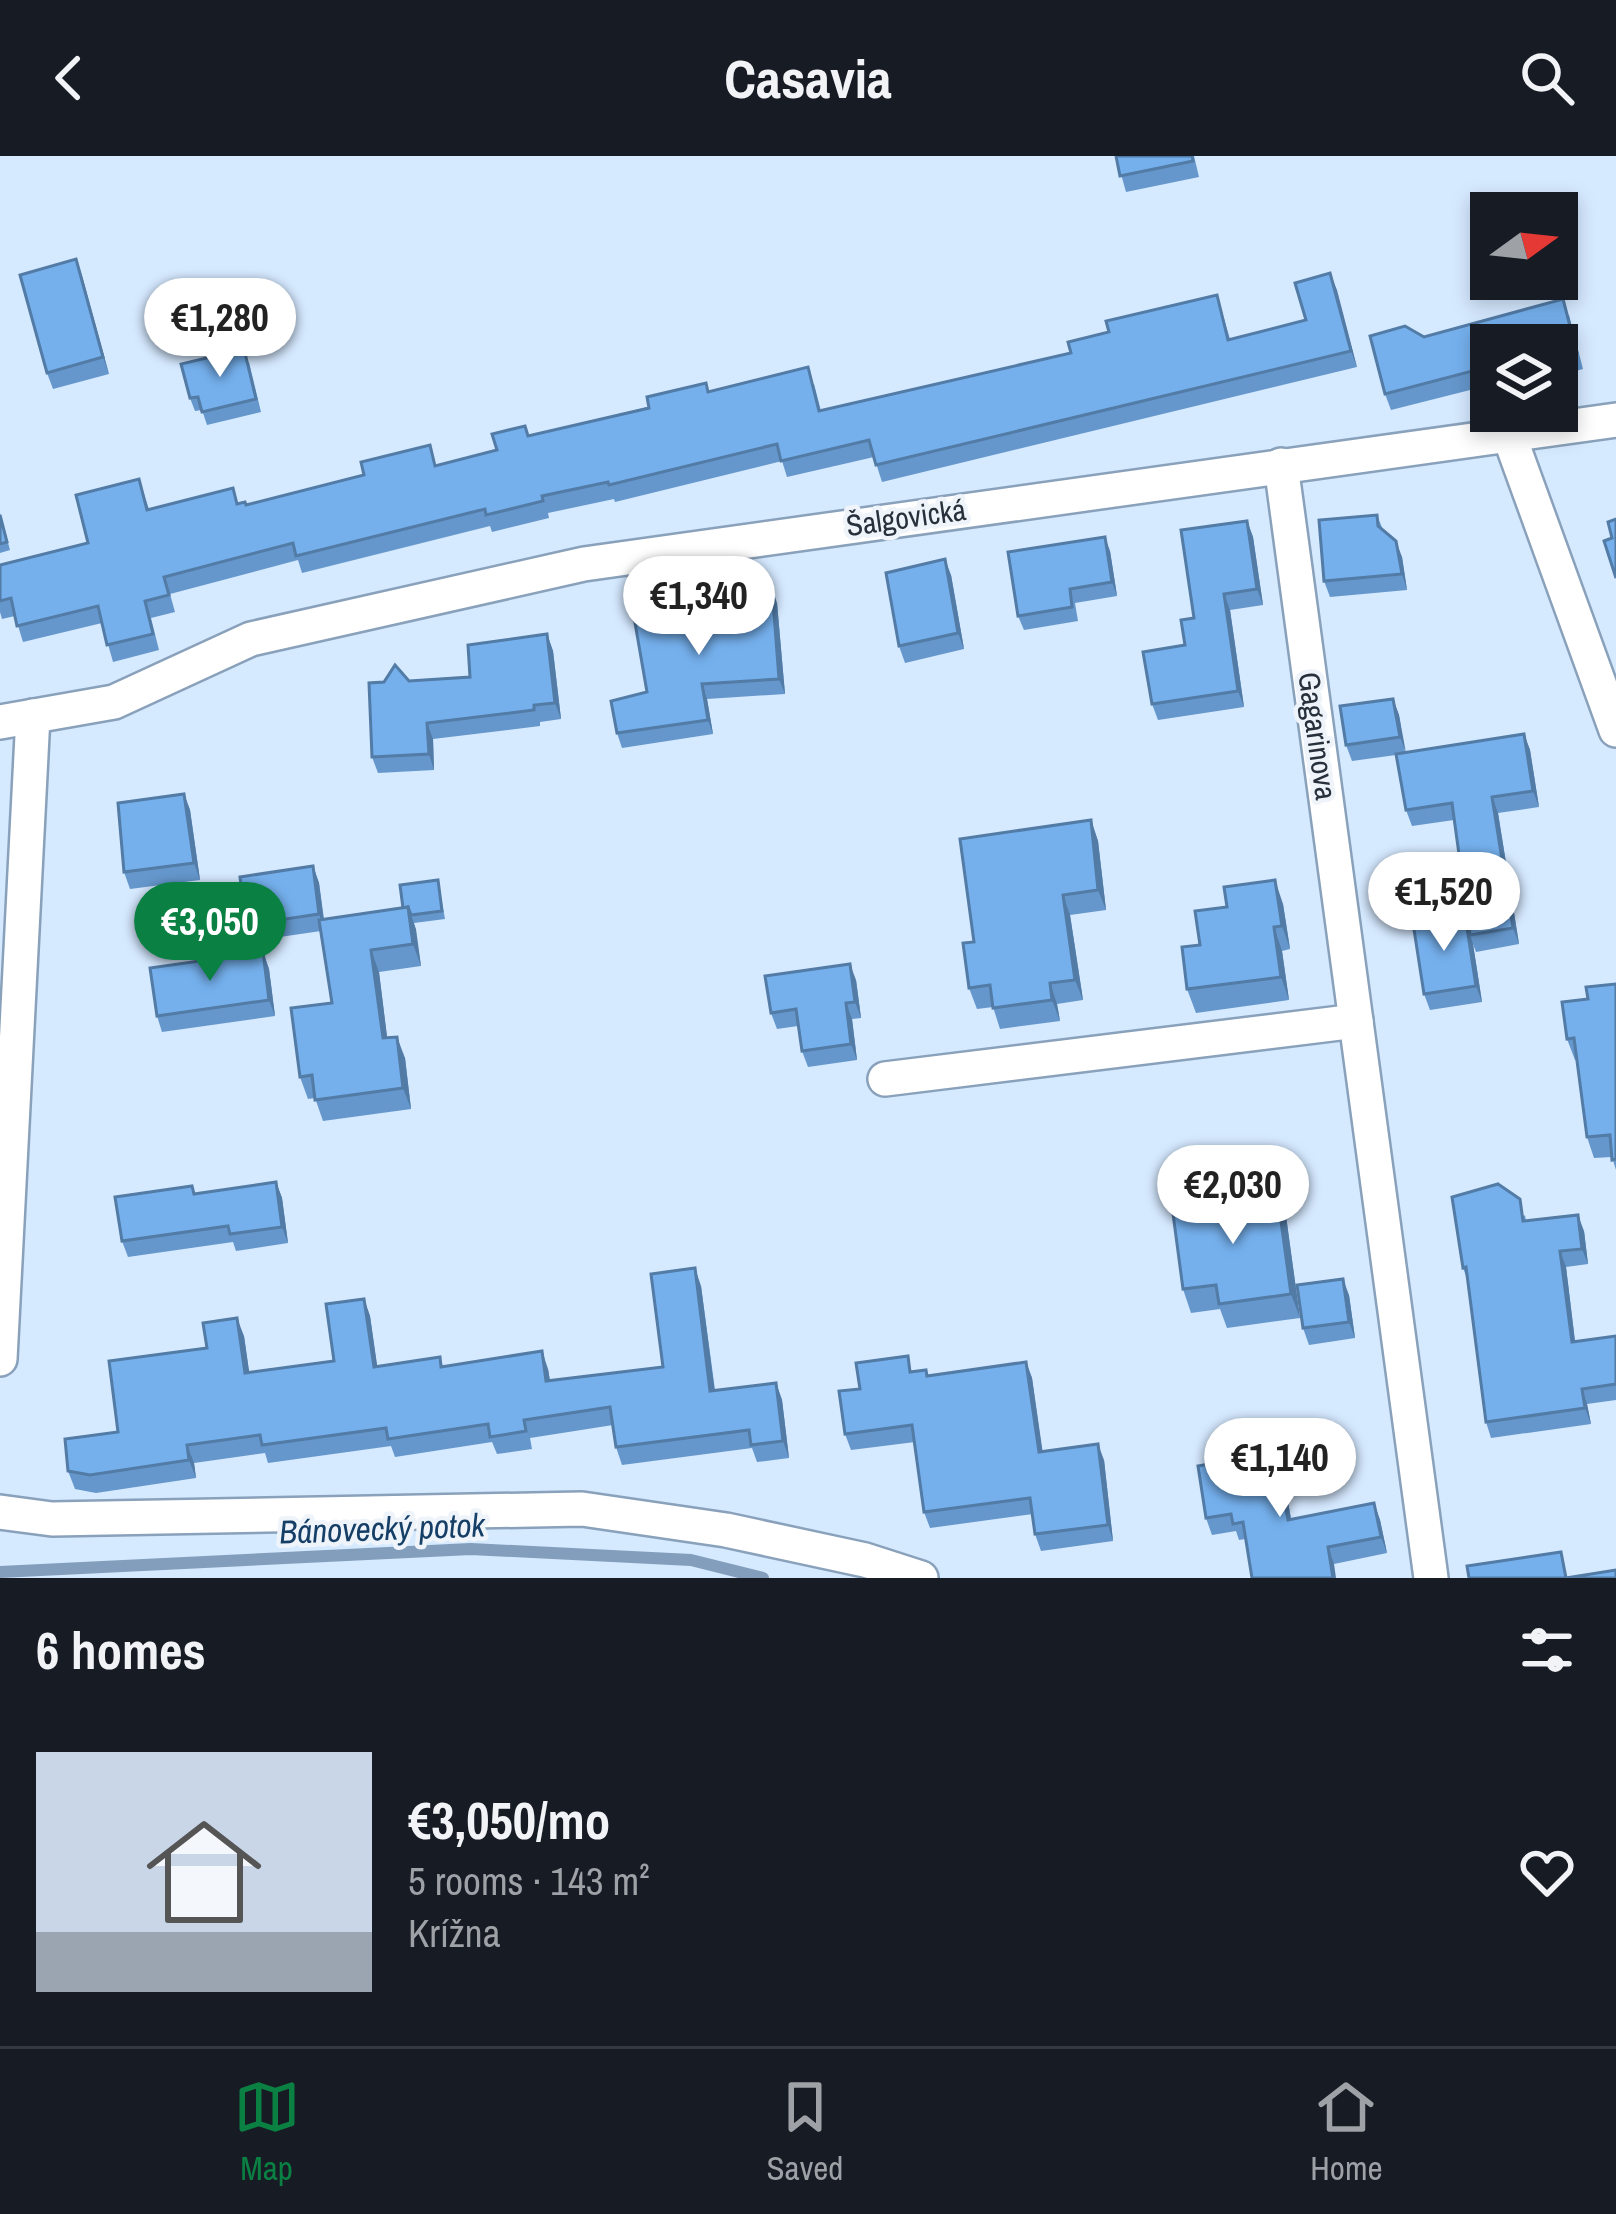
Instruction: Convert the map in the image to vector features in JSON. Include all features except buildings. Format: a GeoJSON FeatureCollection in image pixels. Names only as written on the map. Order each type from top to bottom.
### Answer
{"type":"FeatureCollection","features":[{"type":"Feature","properties":{"kind":"street","name":"Šalgovická"},"geometry":{"type":"LineString","coordinates":[[17,719],[114,702],[250,639],[584,563],[1616,420]]}},
{"type":"Feature","properties":{"kind":"street"},"geometry":{"type":"LineString","coordinates":[[1509,435],[1616,730]]}},
{"type":"Feature","properties":{"kind":"street","name":"Gagarinova"},"geometry":{"type":"LineString","coordinates":[[1281,465],[1431,1578]]}},
{"type":"Feature","properties":{"kind":"street"},"geometry":{"type":"LineString","coordinates":[[0,1359],[17,719]]}},
{"type":"Feature","properties":{"kind":"street"},"geometry":{"type":"LineString","coordinates":[[885,1079],[1356,1021]]}},
{"type":"Feature","properties":{"kind":"street"},"geometry":{"type":"LineString","coordinates":[[0,1512],[52,1519],[582,1509],[726,1530],[865,1560],[922,1578]]}},
{"type":"Feature","properties":{"kind":"waterway","name":"Bánovecký potok"},"geometry":{"type":"LineString","coordinates":[[0,1572],[471,1549],[691,1560],[763,1578]]}}]}
